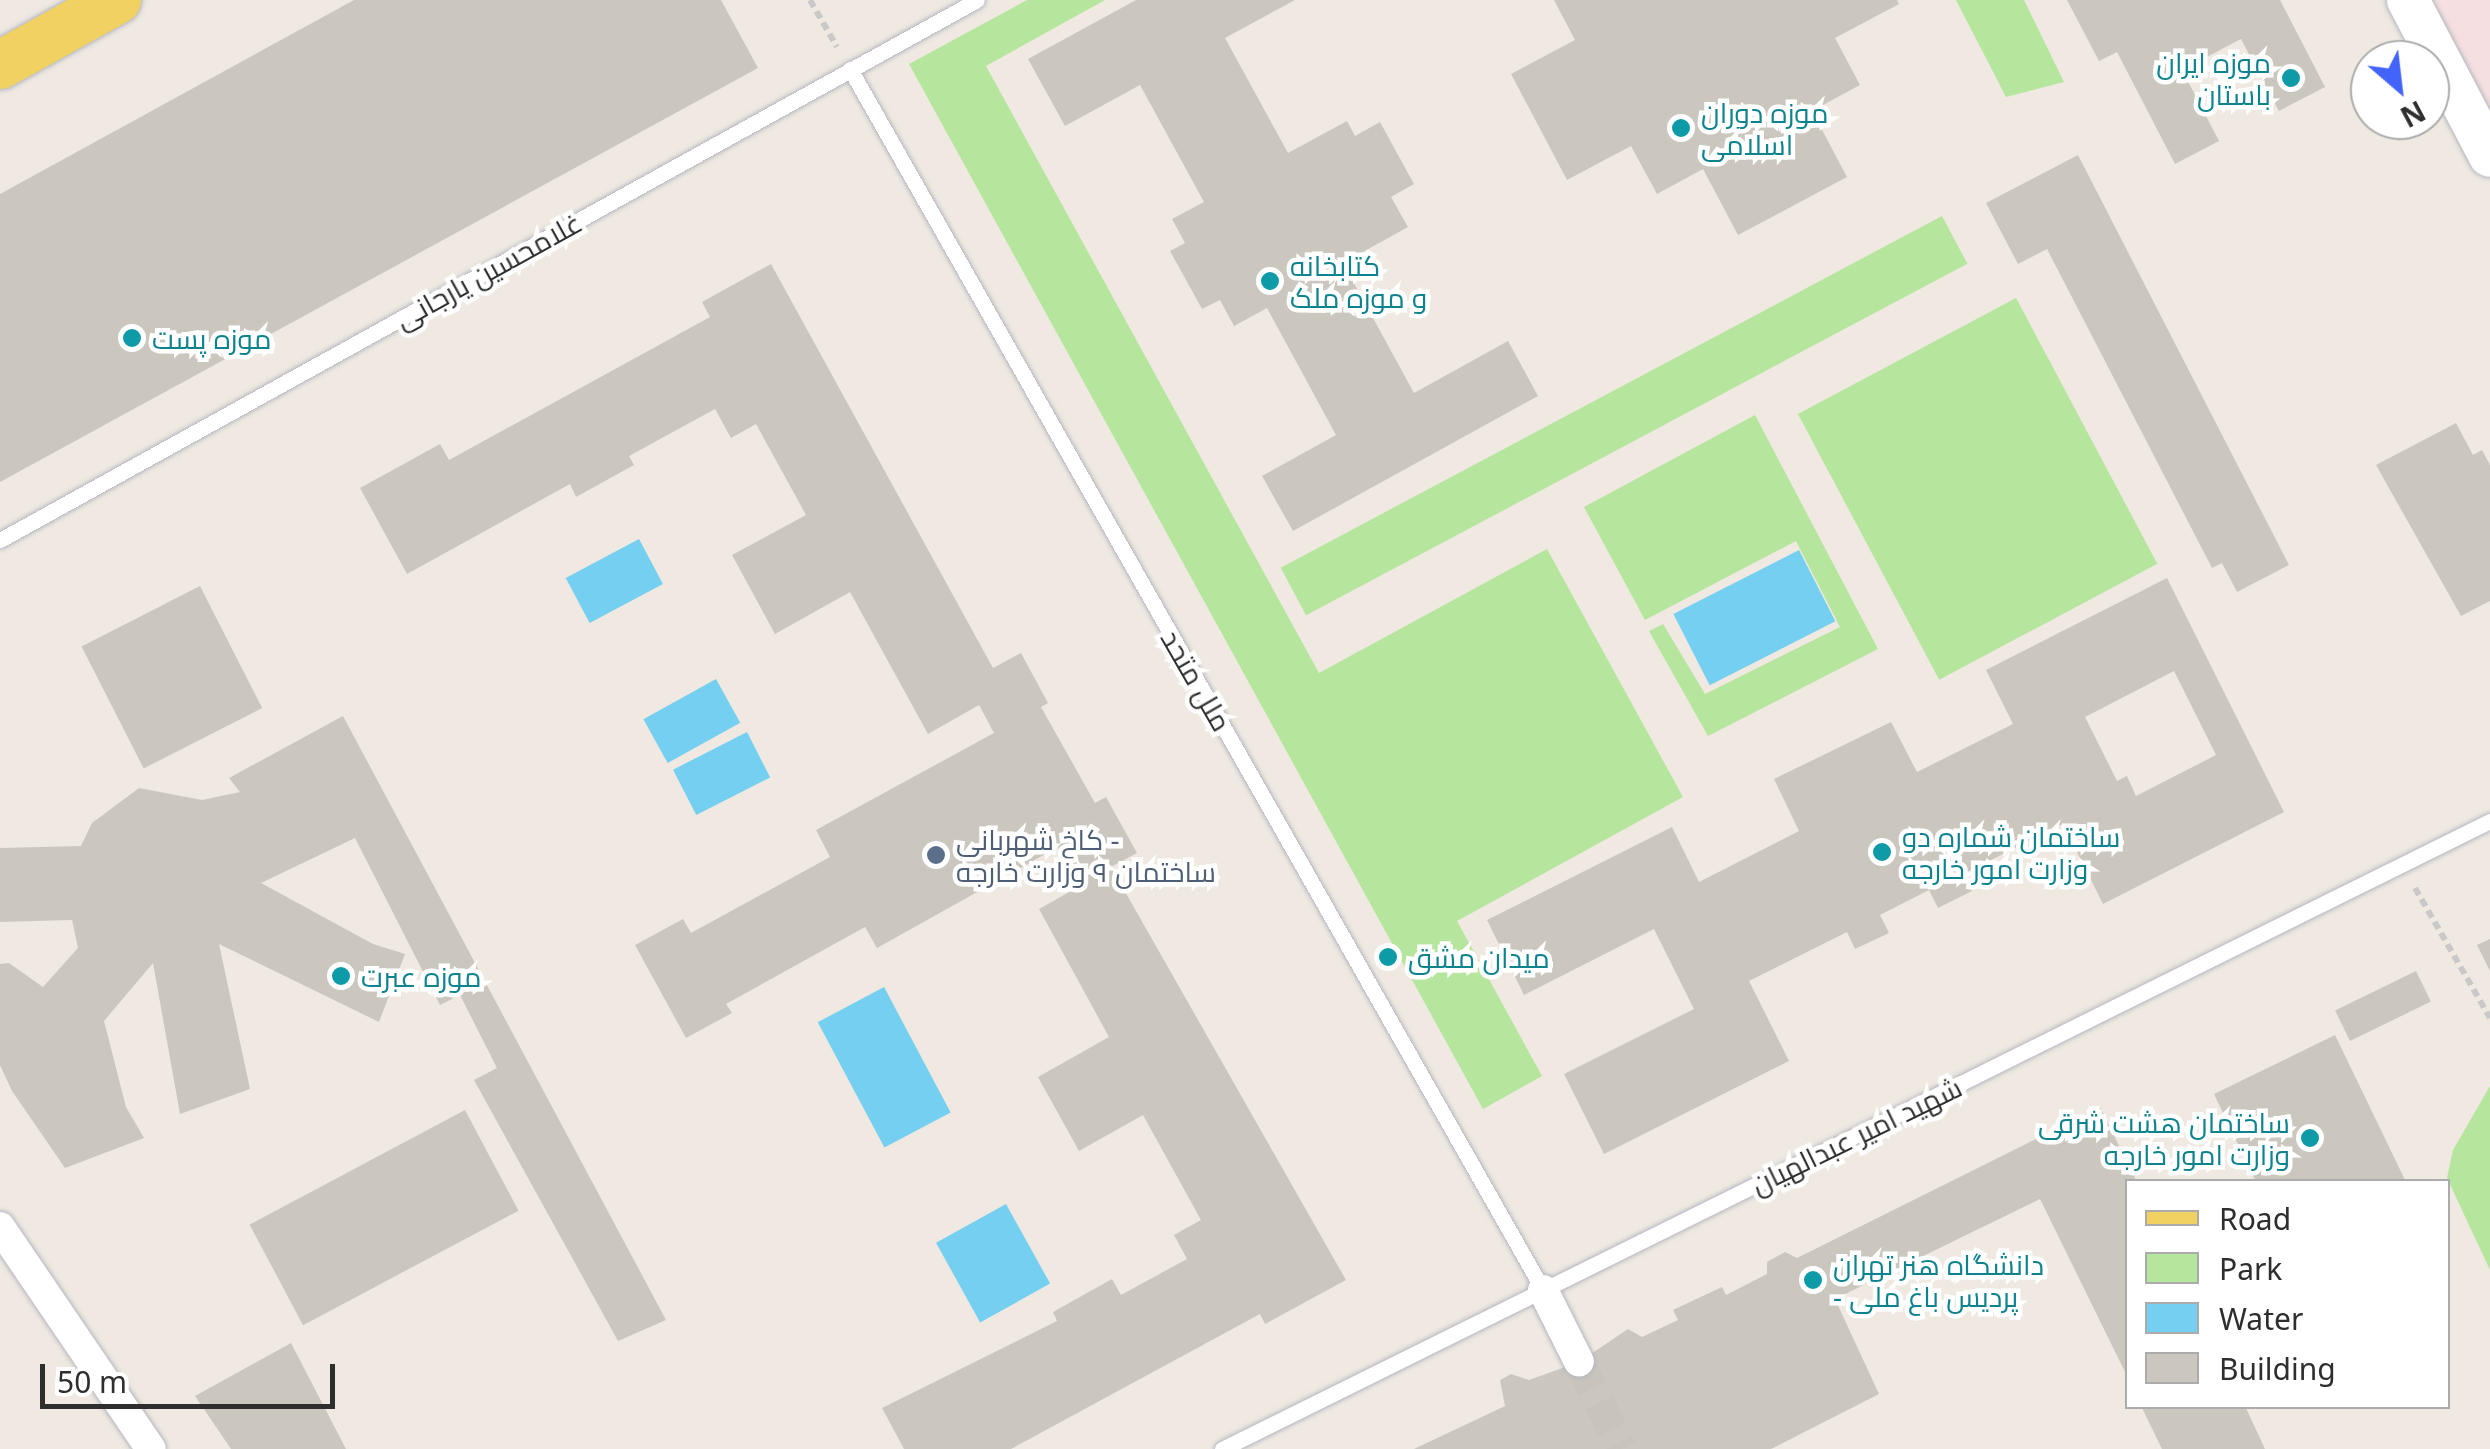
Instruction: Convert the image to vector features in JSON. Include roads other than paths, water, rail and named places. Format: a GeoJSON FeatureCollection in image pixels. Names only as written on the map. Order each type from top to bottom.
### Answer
{"type":"FeatureCollection","features":[{"type":"Feature","properties":{"kind":"main road"},"geometry":{"type":"LineString","coordinates":[[0,65],[117,0]]}},
{"type":"Feature","properties":{"kind":"street"},"geometry":{"type":"LineString","coordinates":[[2408,0],[2490,156]]}},
{"type":"Feature","properties":{"kind":"street"},"geometry":{"type":"LineString","coordinates":[[0,1227],[151,1449]]}},
{"type":"Feature","properties":{"kind":"street"},"geometry":{"type":"LineString","coordinates":[[1543,1290],[1579,1362]]}},
{"type":"Feature","properties":{"kind":"lane","name":"غلامحسین یارجانی"},"geometry":{"type":"LineString","coordinates":[[0,540],[977,0]]}},
{"type":"Feature","properties":{"kind":"lane","name":"ملل متحد"},"geometry":{"type":"LineString","coordinates":[[850,69],[1543,1290]]}},
{"type":"Feature","properties":{"kind":"lane","name":"شهید امیر عبدالهیان"},"geometry":{"type":"LineString","coordinates":[[1222,1449],[2490,821]]}},
{"type":"Feature","properties":{"kind":"water"},"geometry":{"type":"Polygon","coordinates":[[[639,539],[663,584],[590,623],[566,578],[639,539]]]}},
{"type":"Feature","properties":{"kind":"water"},"geometry":{"type":"Polygon","coordinates":[[[1799,550],[1835,621],[1710,685],[1673,614],[1799,550]]]}},
{"type":"Feature","properties":{"kind":"water"},"geometry":{"type":"Polygon","coordinates":[[[716,679],[740,723],[668,763],[643,719],[716,679]]]}},
{"type":"Feature","properties":{"kind":"water"},"geometry":{"type":"Polygon","coordinates":[[[747,732],[770,777],[696,815],[673,770],[747,732]]]}},
{"type":"Feature","properties":{"kind":"water"},"geometry":{"type":"Polygon","coordinates":[[[884,987],[951,1112],[884,1148],[818,1022],[884,987]]]}},
{"type":"Feature","properties":{"kind":"water"},"geometry":{"type":"Polygon","coordinates":[[[1006,1204],[1050,1284],[980,1322],[936,1243],[1006,1204]]]}},
{"type":"Feature","properties":{"kind":"tunnel"},"geometry":{"type":"LineString","coordinates":[[1579,1362],[1622,1449]]}},
{"type":"Feature","properties":{"kind":"place","name":"موزه ایران باستان"},"geometry":{"type":"Point","coordinates":[2291,78]}},
{"type":"Feature","properties":{"kind":"place","name":"موزه دوران اسلامی"},"geometry":{"type":"Point","coordinates":[1681,128]}},
{"type":"Feature","properties":{"kind":"place","name":"کتابخانه و موزه ملک"},"geometry":{"type":"Point","coordinates":[1270,281]}},
{"type":"Feature","properties":{"kind":"place","name":"موزه پست"},"geometry":{"type":"Point","coordinates":[132,338]}},
{"type":"Feature","properties":{"kind":"place","name":"ساختمان شماره دو وزارت امور خارجه"},"geometry":{"type":"Point","coordinates":[1882,852]}},
{"type":"Feature","properties":{"kind":"place","name":"کاخ شهربانی - ساختمان ۹ وزارت خارجه"},"geometry":{"type":"Point","coordinates":[936,855]}},
{"type":"Feature","properties":{"kind":"place","name":"میدان مشق"},"geometry":{"type":"Point","coordinates":[1388,957]}},
{"type":"Feature","properties":{"kind":"place","name":"موزه عبرت"},"geometry":{"type":"Point","coordinates":[341,976]}},
{"type":"Feature","properties":{"kind":"place","name":"ساختمان هشت شرقی وزارت امور خارجه"},"geometry":{"type":"Point","coordinates":[2310,1138]}},
{"type":"Feature","properties":{"kind":"place","name":"دانشگاه هنر تهران - پردیس باغ ملی"},"geometry":{"type":"Point","coordinates":[1813,1280]}}]}
